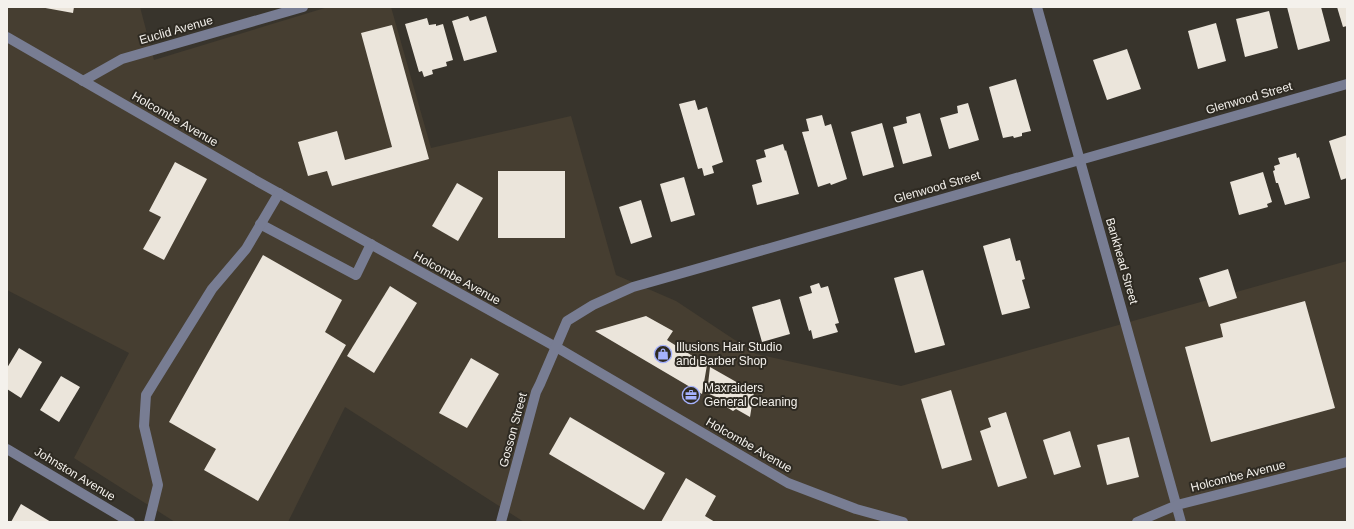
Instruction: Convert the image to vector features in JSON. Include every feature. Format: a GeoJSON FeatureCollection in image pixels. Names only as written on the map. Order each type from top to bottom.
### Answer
{"type":"FeatureCollection","features":[{"type":"Feature","properties":{"kind":"street","name":"Euclid Avenue"},"geometry":{"type":"LineString","coordinates":[[83,81],[122,59],[303,7]]}},
{"type":"Feature","properties":{"kind":"street","name":"Bankhead Street"},"geometry":{"type":"LineString","coordinates":[[1038,7],[1181,522]]}},
{"type":"Feature","properties":{"kind":"street","name":"Holcombe Avenue"},"geometry":{"type":"LineString","coordinates":[[7,37],[279,194],[556,347],[788,483],[856,509],[903,522]]}},
{"type":"Feature","properties":{"kind":"street","name":"Glenwood Street"},"geometry":{"type":"LineString","coordinates":[[556,347],[567,321],[593,305],[633,287],[1347,84]]}},
{"type":"Feature","properties":{"kind":"street"},"geometry":{"type":"LineString","coordinates":[[149,522],[158,485],[144,426],[146,395],[212,289],[246,249],[279,194]]}},
{"type":"Feature","properties":{"kind":"street"},"geometry":{"type":"LineString","coordinates":[[260,224],[356,275],[371,244]]}},
{"type":"Feature","properties":{"kind":"street","name":"Gosson Street"},"geometry":{"type":"LineString","coordinates":[[501,522],[536,392],[556,347]]}},
{"type":"Feature","properties":{"kind":"street","name":"Johnston Avenue"},"geometry":{"type":"LineString","coordinates":[[7,449],[130,522]]}},
{"type":"Feature","properties":{"kind":"street","name":"Holcombe Avenue"},"geometry":{"type":"LineString","coordinates":[[1137,522],[1177,505],[1347,462]]}},
{"type":"Feature","properties":{"kind":"shaded area"},"geometry":{"type":"Polygon","coordinates":[[[7,7],[140,7],[154,60],[328,7],[391,7],[431,148],[571,116],[616,275],[676,301],[756,354],[901,386],[1347,261],[1347,522],[524,522],[345,407],[288,522],[175,522],[74,458],[129,353],[7,290],[7,7]]]}},
{"type":"Feature","properties":{"kind":"building"},"geometry":{"type":"Polygon","coordinates":[[[40,7],[74,7],[73,13],[40,7]]]}},
{"type":"Feature","properties":{"kind":"building"},"geometry":{"type":"Polygon","coordinates":[[[1287,7],[1321,7],[1330,41],[1298,50],[1287,7]]]}},
{"type":"Feature","properties":{"kind":"building"},"geometry":{"type":"Polygon","coordinates":[[[1337,7],[1347,7],[1347,26],[1343,27],[1337,7]]]}},
{"type":"Feature","properties":{"kind":"building"},"geometry":{"type":"Polygon","coordinates":[[[1269,11],[1278,48],[1245,57],[1236,19],[1269,11]]]}},
{"type":"Feature","properties":{"kind":"building"},"geometry":{"type":"Polygon","coordinates":[[[468,16],[470,21],[486,16],[497,52],[464,61],[452,21],[468,16]]]}},
{"type":"Feature","properties":{"kind":"building"},"geometry":{"type":"Polygon","coordinates":[[[427,18],[429,25],[436,24],[436,26],[443,24],[453,60],[446,62],[447,66],[432,70],[433,74],[424,77],[422,71],[419,72],[405,24],[427,18]]]}},
{"type":"Feature","properties":{"kind":"building"},"geometry":{"type":"Polygon","coordinates":[[[1216,23],[1226,61],[1198,69],[1188,31],[1216,23]]]}},
{"type":"Feature","properties":{"kind":"building"},"geometry":{"type":"Polygon","coordinates":[[[392,25],[429,159],[332,186],[327,171],[308,176],[298,142],[337,131],[345,160],[392,147],[361,33],[392,25]]]}},
{"type":"Feature","properties":{"kind":"building"},"geometry":{"type":"Polygon","coordinates":[[[1127,49],[1141,89],[1107,100],[1093,60],[1127,49]]]}},
{"type":"Feature","properties":{"kind":"building"},"geometry":{"type":"Polygon","coordinates":[[[1016,79],[1031,131],[1022,133],[1022,136],[1014,138],[1013,136],[1003,138],[989,87],[1016,79]]]}},
{"type":"Feature","properties":{"kind":"building"},"geometry":{"type":"Polygon","coordinates":[[[695,100],[698,110],[707,107],[723,162],[712,166],[714,173],[704,176],[702,168],[698,169],[679,104],[695,100]]]}},
{"type":"Feature","properties":{"kind":"building"},"geometry":{"type":"Polygon","coordinates":[[[968,103],[979,140],[949,149],[940,118],[958,113],[957,106],[968,103]]]}},
{"type":"Feature","properties":{"kind":"building"},"geometry":{"type":"Polygon","coordinates":[[[920,113],[932,156],[903,164],[893,127],[907,123],[906,117],[920,113]]]}},
{"type":"Feature","properties":{"kind":"building"},"geometry":{"type":"Polygon","coordinates":[[[822,115],[825,126],[831,124],[847,179],[831,185],[830,183],[818,187],[802,132],[809,131],[806,119],[822,115]]]}},
{"type":"Feature","properties":{"kind":"building"},"geometry":{"type":"Polygon","coordinates":[[[882,123],[894,167],[863,176],[851,132],[882,123]]]}},
{"type":"Feature","properties":{"kind":"building"},"geometry":{"type":"Polygon","coordinates":[[[1347,135],[1347,178],[1341,180],[1329,141],[1347,135]]]}},
{"type":"Feature","properties":{"kind":"building"},"geometry":{"type":"Polygon","coordinates":[[[783,144],[799,194],[757,205],[752,185],[762,182],[756,160],[766,157],[764,150],[783,144]]]}},
{"type":"Feature","properties":{"kind":"building"},"geometry":{"type":"Polygon","coordinates":[[[1296,153],[1297,158],[1299,157],[1310,198],[1285,205],[1278,183],[1276,183],[1273,171],[1275,170],[1274,166],[1280,164],[1278,158],[1296,153]]]}},
{"type":"Feature","properties":{"kind":"building"},"geometry":{"type":"Polygon","coordinates":[[[175,162],[207,179],[164,260],[143,249],[161,217],[149,211],[175,162]]]}},
{"type":"Feature","properties":{"kind":"building"},"geometry":{"type":"Polygon","coordinates":[[[498,171],[565,171],[565,238],[498,238],[498,171]]]}},
{"type":"Feature","properties":{"kind":"building"},"geometry":{"type":"Polygon","coordinates":[[[1263,172],[1272,202],[1267,204],[1268,207],[1239,215],[1230,182],[1263,172]]]}},
{"type":"Feature","properties":{"kind":"building"},"geometry":{"type":"Polygon","coordinates":[[[684,177],[695,215],[671,222],[660,184],[684,177]]]}},
{"type":"Feature","properties":{"kind":"building"},"geometry":{"type":"Polygon","coordinates":[[[457,183],[483,198],[458,241],[432,226],[457,183]]]}},
{"type":"Feature","properties":{"kind":"building"},"geometry":{"type":"Polygon","coordinates":[[[641,200],[652,237],[631,244],[619,207],[641,200]]]}},
{"type":"Feature","properties":{"kind":"building"},"geometry":{"type":"Polygon","coordinates":[[[1010,238],[1016,261],[1020,260],[1025,279],[1022,280],[1030,308],[1002,315],[983,246],[1010,238]]]}},
{"type":"Feature","properties":{"kind":"building"},"geometry":{"type":"Polygon","coordinates":[[[263,255],[342,300],[325,332],[346,345],[258,501],[204,470],[216,449],[169,422],[263,255]]]}},
{"type":"Feature","properties":{"kind":"building"},"geometry":{"type":"Polygon","coordinates":[[[1228,269],[1237,298],[1209,307],[1199,278],[1228,269]]]}},
{"type":"Feature","properties":{"kind":"building"},"geometry":{"type":"Polygon","coordinates":[[[923,270],[945,345],[915,353],[894,278],[923,270]]]}},
{"type":"Feature","properties":{"kind":"building"},"geometry":{"type":"Polygon","coordinates":[[[819,283],[821,288],[828,286],[839,323],[835,324],[838,332],[813,339],[811,330],[809,331],[799,297],[812,293],[810,286],[819,283]]]}},
{"type":"Feature","properties":{"kind":"building"},"geometry":{"type":"Polygon","coordinates":[[[390,286],[417,303],[374,373],[347,356],[390,286]]]}},
{"type":"Feature","properties":{"kind":"building"},"geometry":{"type":"Polygon","coordinates":[[[780,299],[790,334],[762,342],[752,307],[780,299]]]}},
{"type":"Feature","properties":{"kind":"building"},"geometry":{"type":"Polygon","coordinates":[[[1305,301],[1335,408],[1211,442],[1185,347],[1223,337],[1220,324],[1305,301]]]}},
{"type":"Feature","properties":{"kind":"building"},"geometry":{"type":"Polygon","coordinates":[[[646,316],[673,331],[667,340],[707,365],[702,394],[595,331],[646,316]]]}},
{"type":"Feature","properties":{"kind":"building"},"geometry":{"type":"Polygon","coordinates":[[[19,348],[42,362],[21,398],[7,389],[7,368],[19,348]]]}},
{"type":"Feature","properties":{"kind":"building"},"geometry":{"type":"Polygon","coordinates":[[[471,358],[499,374],[467,428],[439,413],[471,358]]]}},
{"type":"Feature","properties":{"kind":"building"},"geometry":{"type":"Polygon","coordinates":[[[710,367],[754,392],[750,417],[736,409],[733,411],[723,405],[723,400],[707,393],[710,367]]]}},
{"type":"Feature","properties":{"kind":"building"},"geometry":{"type":"Polygon","coordinates":[[[61,376],[80,387],[59,422],[40,410],[61,376]]]}},
{"type":"Feature","properties":{"kind":"building"},"geometry":{"type":"Polygon","coordinates":[[[951,390],[972,460],[942,469],[921,399],[951,390]]]}},
{"type":"Feature","properties":{"kind":"building"},"geometry":{"type":"Polygon","coordinates":[[[1006,412],[1027,478],[998,487],[980,431],[991,427],[988,418],[1006,412]]]}},
{"type":"Feature","properties":{"kind":"building"},"geometry":{"type":"Polygon","coordinates":[[[570,417],[665,473],[644,510],[549,454],[570,417]]]}},
{"type":"Feature","properties":{"kind":"building"},"geometry":{"type":"Polygon","coordinates":[[[1070,431],[1081,467],[1054,475],[1043,440],[1070,431]]]}},
{"type":"Feature","properties":{"kind":"building"},"geometry":{"type":"Polygon","coordinates":[[[1129,437],[1139,477],[1107,485],[1097,445],[1129,437]]]}},
{"type":"Feature","properties":{"kind":"building"},"geometry":{"type":"Polygon","coordinates":[[[686,478],[716,496],[705,516],[715,522],[661,522],[686,478]]]}},
{"type":"Feature","properties":{"kind":"building"},"geometry":{"type":"Polygon","coordinates":[[[21,504],[51,522],[11,522],[21,504]]]}},
{"type":"Feature","properties":{"kind":"place","name":"Illusions Hair Studio and Barber Shop"},"geometry":{"type":"Point","coordinates":[663,354]}},
{"type":"Feature","properties":{"kind":"place","name":"Maxraiders General Cleaning"},"geometry":{"type":"Point","coordinates":[691,395]}}]}
